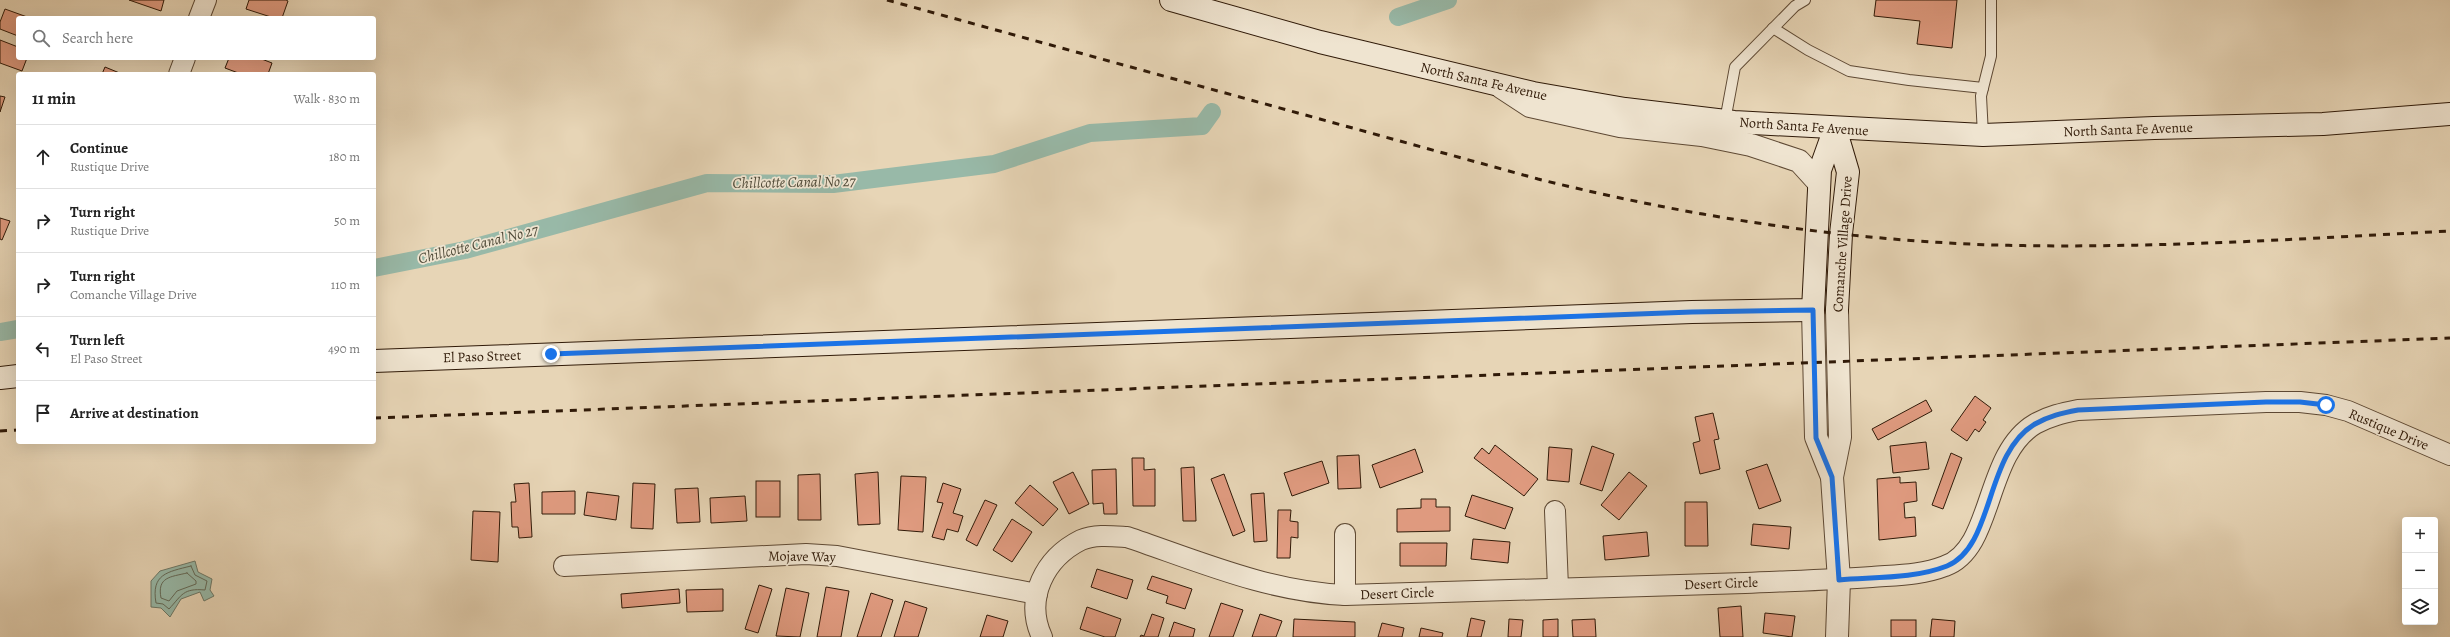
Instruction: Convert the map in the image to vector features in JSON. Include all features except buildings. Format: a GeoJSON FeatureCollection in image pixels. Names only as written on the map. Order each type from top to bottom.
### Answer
{"type":"FeatureCollection","features":[{"type":"Feature","properties":{"kind":"main road","name":"North Santa Fe Avenue"},"geometry":{"type":"LineString","coordinates":[[1171,0],[1320,42],[1501,86],[1618,108],[1725,120],[1834,128],[1983,135],[2154,128],[2322,124],[2450,114]]}},
{"type":"Feature","properties":{"kind":"main road"},"geometry":{"type":"LineString","coordinates":[[1501,86],[1530,106],[1620,126],[1702,135],[1751,145],[1799,161],[1820,183]]}},
{"type":"Feature","properties":{"kind":"main road","name":"Comanche Village Drive"},"geometry":{"type":"LineString","coordinates":[[1832,477],[1816,438],[1813,310],[1820,170],[1834,128]]}},
{"type":"Feature","properties":{"kind":"main road","name":"Comanche Village Drive"},"geometry":{"type":"LineString","coordinates":[[1834,128],[1848,172],[1841,234],[1837,310],[1840,437],[1832,477],[1839,580],[1837,637]]}},
{"type":"Feature","properties":{"kind":"main road","name":"El Paso Street"},"geometry":{"type":"LineString","coordinates":[[376,361],[1692,312],[1813,310]]}},
{"type":"Feature","properties":{"kind":"main road"},"geometry":{"type":"LineString","coordinates":[[0,378],[16,376]]}},
{"type":"Feature","properties":{"kind":"street"},"geometry":{"type":"LineString","coordinates":[[200,16],[206,0]]}},
{"type":"Feature","properties":{"kind":"street"},"geometry":{"type":"LineString","coordinates":[[180,72],[183,60]]}},
{"type":"Feature","properties":{"kind":"street","name":"Rustique Drive"},"geometry":{"type":"LineString","coordinates":[[1839,580],[1925,572],[1956,561],[1970,546],[1979,529],[1999,468],[2016,442],[2033,425],[2054,414],[2078,410],[2266,402],[2300,402],[2326,405],[2348,411],[2450,455]]}},
{"type":"Feature","properties":{"kind":"street"},"geometry":{"type":"LineString","coordinates":[[1555,511],[1558,588]]}},
{"type":"Feature","properties":{"kind":"street"},"geometry":{"type":"LineString","coordinates":[[1345,534],[1345,595]]}},
{"type":"Feature","properties":{"kind":"street","name":"Desert Circle"},"geometry":{"type":"LineString","coordinates":[[1042,637],[1036,624],[1037,594],[1044,573],[1062,553],[1082,540],[1105,536],[1127,537],[1272,586],[1316,594],[1345,595],[1839,580]]}},
{"type":"Feature","properties":{"kind":"street","name":"Mojave Way"},"geometry":{"type":"LineString","coordinates":[[564,566],[806,554],[836,556],[1037,594]]}},
{"type":"Feature","properties":{"kind":"lane"},"geometry":{"type":"LineString","coordinates":[[1725,120],[1735,67],[1795,6],[1805,0]]}},
{"type":"Feature","properties":{"kind":"lane"},"geometry":{"type":"LineString","coordinates":[[1983,135],[1981,96],[1991,56],[1991,0]]}},
{"type":"Feature","properties":{"kind":"lane"},"geometry":{"type":"LineString","coordinates":[[1774,28],[1808,50],[1849,71],[1909,80],[1984,88]]}},
{"type":"Feature","properties":{"kind":"water"},"geometry":{"type":"Polygon","coordinates":[[[195,561],[198,572],[212,579],[210,590],[214,596],[204,601],[200,592],[181,599],[170,617],[161,608],[151,607],[151,581],[160,571],[195,561]]]}},
{"type":"Feature","properties":{"kind":"waterway","name":"Chillcotte Canal No 27"},"geometry":{"type":"LineString","coordinates":[[1398,17],[1448,0]]}},
{"type":"Feature","properties":{"kind":"waterway","name":"Chillcotte Canal No 27"},"geometry":{"type":"LineString","coordinates":[[376,268],[465,250],[707,183],[833,184],[994,164],[1090,133],[1202,126],[1212,112]]}},
{"type":"Feature","properties":{"kind":"waterway","name":"Chillcotte Canal No 27"},"geometry":{"type":"LineString","coordinates":[[0,332],[16,329]]}},
{"type":"Feature","properties":{"kind":"railway"},"geometry":{"type":"LineString","coordinates":[[887,0],[1538,179],[1650,204],[1764,224],[1879,238],[1994,245],[2051,246],[2108,246],[2279,240],[2450,231]]}},
{"type":"Feature","properties":{"kind":"railway"},"geometry":{"type":"LineString","coordinates":[[376,418],[2450,338]]}},
{"type":"Feature","properties":{"kind":"railway"},"geometry":{"type":"LineString","coordinates":[[0,431],[16,430]]}},
{"type":"Feature","properties":{"kind":"route"},"geometry":{"type":"LineString","coordinates":[[551,354],[1692,312],[1813,310],[1813,363],[1816,438],[1832,477],[1839,580],[1925,572],[1947,566],[1956,561],[1970,546],[1979,529],[1999,468],[2006,456],[2016,442],[2033,425],[2054,414],[2078,410],[2266,402],[2300,402],[2326,405]]}}]}
